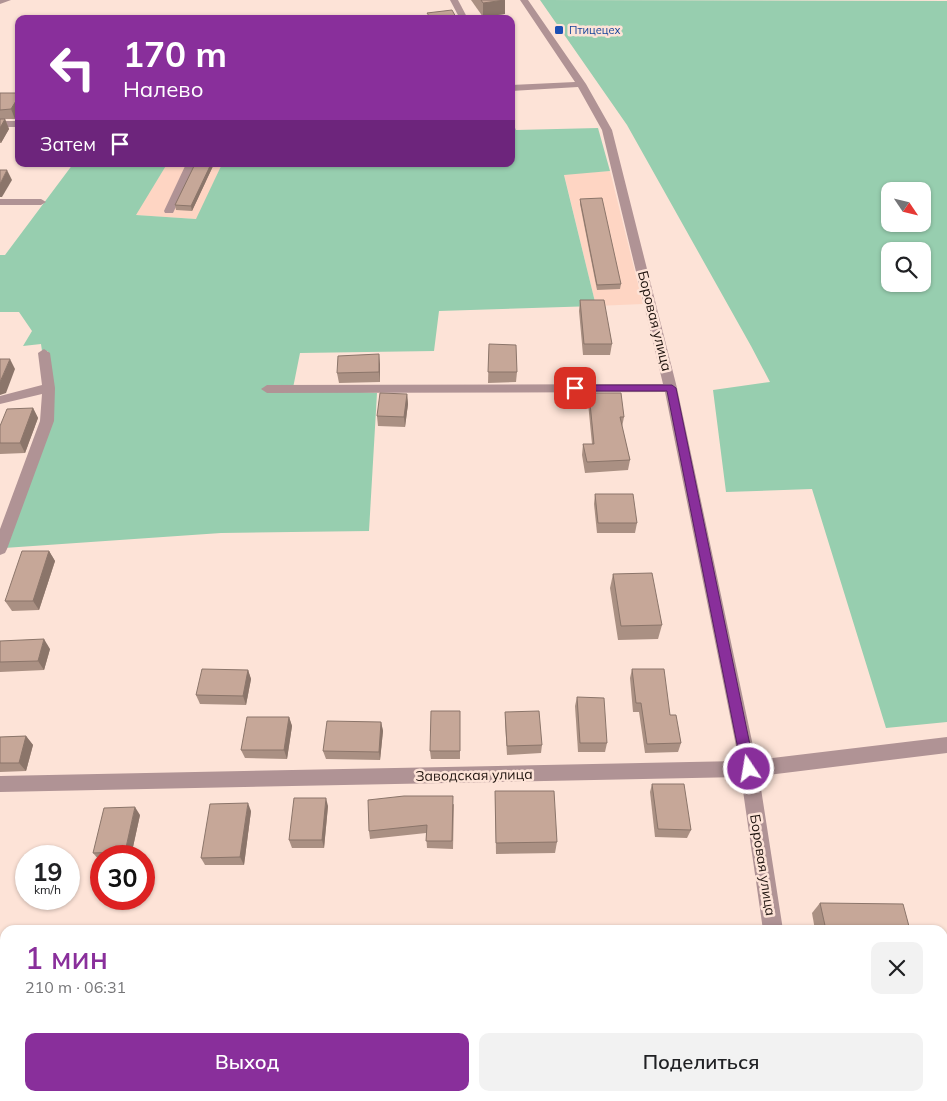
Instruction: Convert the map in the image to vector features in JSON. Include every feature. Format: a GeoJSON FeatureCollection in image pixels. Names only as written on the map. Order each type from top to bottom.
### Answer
{"type":"FeatureCollection","features":[{"type":"Feature","properties":{"kind":"street"},"geometry":{"type":"LineString","coordinates":[[0,2],[7,0]]}},
{"type":"Feature","properties":{"kind":"street"},"geometry":{"type":"LineString","coordinates":[[454,0],[462,15]]}},
{"type":"Feature","properties":{"kind":"street","name":"Боровая улица"},"geometry":{"type":"LineString","coordinates":[[524,0],[581,84],[607,130],[672,388],[749,769],[772,925]]}},
{"type":"Feature","properties":{"kind":"street"},"geometry":{"type":"LineString","coordinates":[[515,88],[581,84]]}},
{"type":"Feature","properties":{"kind":"street"},"geometry":{"type":"LineString","coordinates":[[0,124],[15,124]]}},
{"type":"Feature","properties":{"kind":"street"},"geometry":{"type":"LineString","coordinates":[[169,211],[190,167]]}},
{"type":"Feature","properties":{"kind":"street"},"geometry":{"type":"LineString","coordinates":[[0,202],[41,202]]}},
{"type":"Feature","properties":{"kind":"street"},"geometry":{"type":"LineString","coordinates":[[0,549],[47,421],[49,388],[44,353]]}},
{"type":"Feature","properties":{"kind":"street"},"geometry":{"type":"LineString","coordinates":[[0,400],[49,388]]}},
{"type":"Feature","properties":{"kind":"street"},"geometry":{"type":"LineString","coordinates":[[267,389],[672,388]]}},
{"type":"Feature","properties":{"kind":"street","name":"Заводская улица"},"geometry":{"type":"LineString","coordinates":[[0,784],[749,769],[947,745]]}},
{"type":"Feature","properties":{"kind":"shaded area"},"geometry":{"type":"Polygon","coordinates":[[[165,167],[221,167],[197,219],[135,215],[165,167]]]}},
{"type":"Feature","properties":{"kind":"shaded area"},"geometry":{"type":"Polygon","coordinates":[[[610,171],[643,304],[596,306],[564,174],[610,171]]]}},
{"type":"Feature","properties":{"kind":"green space"},"geometry":{"type":"Polygon","coordinates":[[[540,0],[947,1],[947,722],[886,728],[812,489],[726,492],[713,390],[770,382],[627,125],[540,0]]]}},
{"type":"Feature","properties":{"kind":"green space"},"geometry":{"type":"Polygon","coordinates":[[[515,128],[516,130],[598,128],[610,171],[564,175],[596,306],[439,311],[434,351],[300,353],[293,388],[377,393],[369,531],[221,533],[4,548],[52,389],[48,351],[42,351],[41,344],[23,346],[32,331],[19,312],[0,312],[0,255],[5,255],[71,167],[165,167],[136,215],[196,219],[221,167],[515,167],[515,128]]]}},
{"type":"Feature","properties":{"kind":"building"},"geometry":{"type":"Polygon","coordinates":[[[481,0],[505,0],[483,3],[481,0]]]}},
{"type":"Feature","properties":{"kind":"building"},"geometry":{"type":"Polygon","coordinates":[[[452,10],[455,15],[428,15],[427,13],[452,10]]]}},
{"type":"Feature","properties":{"kind":"building"},"geometry":{"type":"Polygon","coordinates":[[[0,93],[15,93],[15,102],[11,109],[0,110],[0,93]]]}},
{"type":"Feature","properties":{"kind":"building"},"geometry":{"type":"Polygon","coordinates":[[[0,119],[5,119],[0,128],[0,119]]]}},
{"type":"Feature","properties":{"kind":"building"},"geometry":{"type":"Polygon","coordinates":[[[194,167],[210,167],[191,206],[175,205],[194,167]]]}},
{"type":"Feature","properties":{"kind":"building"},"geometry":{"type":"Polygon","coordinates":[[[0,170],[7,170],[0,184],[0,170]]]}},
{"type":"Feature","properties":{"kind":"building"},"geometry":{"type":"Polygon","coordinates":[[[602,198],[621,284],[597,285],[580,199],[602,198]]]}},
{"type":"Feature","properties":{"kind":"building"},"geometry":{"type":"Polygon","coordinates":[[[580,300],[604,300],[612,344],[584,344],[580,300]]]}},
{"type":"Feature","properties":{"kind":"building"},"geometry":{"type":"Polygon","coordinates":[[[489,344],[516,345],[517,372],[488,372],[489,344]]]}},
{"type":"Feature","properties":{"kind":"building"},"geometry":{"type":"Polygon","coordinates":[[[379,354],[379,372],[337,373],[338,356],[379,354]]]}},
{"type":"Feature","properties":{"kind":"building"},"geometry":{"type":"Polygon","coordinates":[[[0,359],[10,359],[0,382],[0,359]]]}},
{"type":"Feature","properties":{"kind":"building"},"geometry":{"type":"Polygon","coordinates":[[[380,393],[407,394],[404,417],[377,416],[380,393]]]}},
{"type":"Feature","properties":{"kind":"building"},"geometry":{"type":"Polygon","coordinates":[[[589,393],[621,393],[624,417],[620,417],[630,460],[587,462],[583,444],[594,444],[589,393]]]}},
{"type":"Feature","properties":{"kind":"building"},"geometry":{"type":"Polygon","coordinates":[[[33,408],[20,443],[0,443],[0,426],[7,409],[33,408]]]}},
{"type":"Feature","properties":{"kind":"building"},"geometry":{"type":"Polygon","coordinates":[[[595,494],[633,494],[637,523],[598,523],[595,494]]]}},
{"type":"Feature","properties":{"kind":"building"},"geometry":{"type":"Polygon","coordinates":[[[22,551],[49,551],[33,601],[5,601],[22,551]]]}},
{"type":"Feature","properties":{"kind":"building"},"geometry":{"type":"Polygon","coordinates":[[[652,573],[662,625],[621,626],[613,574],[652,573]]]}},
{"type":"Feature","properties":{"kind":"building"},"geometry":{"type":"Polygon","coordinates":[[[44,639],[38,661],[0,662],[0,641],[44,639]]]}},
{"type":"Feature","properties":{"kind":"building"},"geometry":{"type":"Polygon","coordinates":[[[202,669],[248,670],[243,696],[196,695],[202,669]]]}},
{"type":"Feature","properties":{"kind":"building"},"geometry":{"type":"Polygon","coordinates":[[[632,669],[664,669],[670,715],[676,715],[681,743],[647,744],[641,703],[636,703],[632,669]]]}},
{"type":"Feature","properties":{"kind":"building"},"geometry":{"type":"Polygon","coordinates":[[[577,697],[604,698],[607,743],[580,743],[577,697]]]}},
{"type":"Feature","properties":{"kind":"building"},"geometry":{"type":"Polygon","coordinates":[[[431,711],[460,711],[460,751],[430,751],[431,711]]]}},
{"type":"Feature","properties":{"kind":"building"},"geometry":{"type":"Polygon","coordinates":[[[539,711],[542,745],[507,746],[505,712],[539,711]]]}},
{"type":"Feature","properties":{"kind":"building"},"geometry":{"type":"Polygon","coordinates":[[[247,717],[289,717],[284,750],[241,750],[247,717]]]}},
{"type":"Feature","properties":{"kind":"building"},"geometry":{"type":"Polygon","coordinates":[[[327,721],[381,722],[379,752],[323,751],[327,721]]]}},
{"type":"Feature","properties":{"kind":"building"},"geometry":{"type":"Polygon","coordinates":[[[26,736],[19,763],[0,763],[0,737],[26,736]]]}},
{"type":"Feature","properties":{"kind":"building"},"geometry":{"type":"Polygon","coordinates":[[[652,784],[684,784],[691,830],[658,829],[652,784]]]}},
{"type":"Feature","properties":{"kind":"building"},"geometry":{"type":"Polygon","coordinates":[[[495,791],[554,791],[557,842],[496,843],[495,791]]]}},
{"type":"Feature","properties":{"kind":"building"},"geometry":{"type":"Polygon","coordinates":[[[404,796],[453,796],[452,841],[426,841],[427,825],[369,831],[368,800],[404,796]]]}},
{"type":"Feature","properties":{"kind":"building"},"geometry":{"type":"Polygon","coordinates":[[[294,798],[326,798],[322,840],[289,840],[294,798]]]}},
{"type":"Feature","properties":{"kind":"building"},"geometry":{"type":"Polygon","coordinates":[[[248,803],[240,857],[201,858],[210,804],[248,803]]]}},
{"type":"Feature","properties":{"kind":"building"},"geometry":{"type":"Polygon","coordinates":[[[135,807],[127,845],[95,845],[104,808],[135,807]]]}},
{"type":"Feature","properties":{"kind":"building"},"geometry":{"type":"Polygon","coordinates":[[[820,903],[903,904],[909,925],[825,925],[820,903]]]}},
{"type":"Feature","properties":{"kind":"place","name":"Птицецех"},"geometry":{"type":"Point","coordinates":[559,30]}},
{"type":"Feature","properties":{"kind":"route"},"geometry":{"type":"LineString","coordinates":[[575,388],[672,388],[749,769]]}}]}
